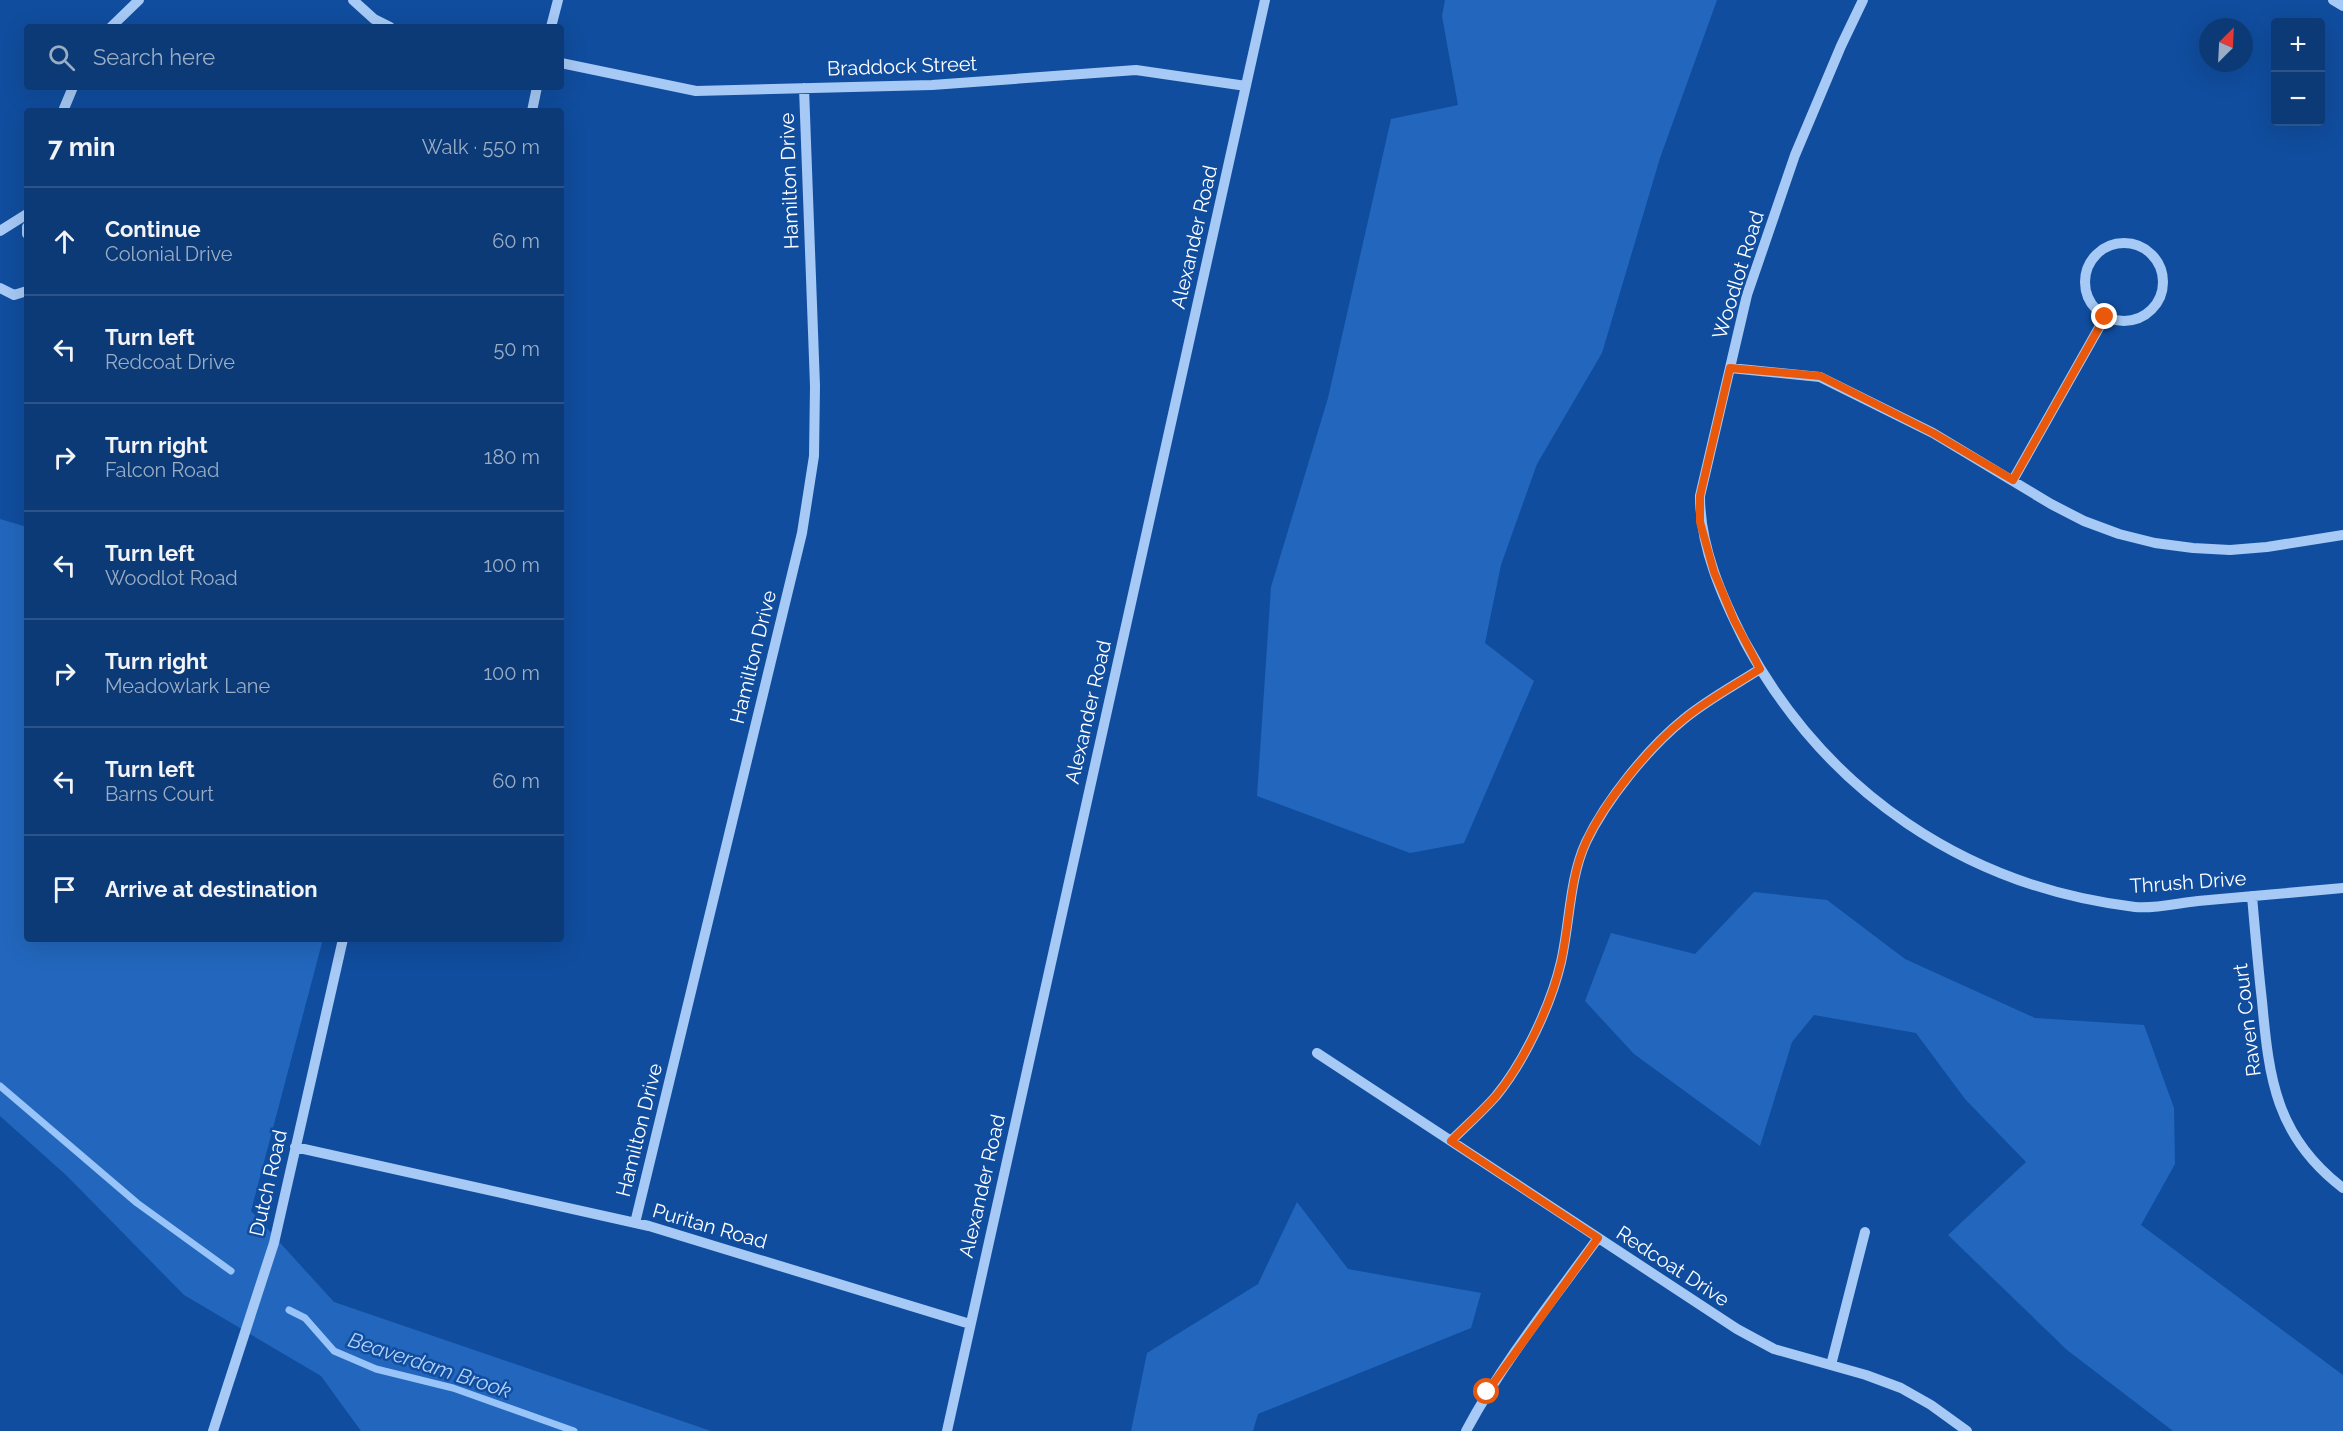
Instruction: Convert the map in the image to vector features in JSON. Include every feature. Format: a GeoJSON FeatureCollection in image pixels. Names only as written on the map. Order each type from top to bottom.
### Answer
{"type":"FeatureCollection","features":[{"type":"Feature","properties":{"kind":"street"},"geometry":{"type":"LineString","coordinates":[[114,24],[140,0]]}},
{"type":"Feature","properties":{"kind":"street"},"geometry":{"type":"LineString","coordinates":[[353,0],[374,19],[384,24]]}},
{"type":"Feature","properties":{"kind":"street"},"geometry":{"type":"LineString","coordinates":[[552,24],[558,0]]}},
{"type":"Feature","properties":{"kind":"street","name":"Alexander Road"},"geometry":{"type":"LineString","coordinates":[[947,1431],[1265,0]]}},
{"type":"Feature","properties":{"kind":"street","name":"Woodlot Road"},"geometry":{"type":"LineString","coordinates":[[1760,669],[1734,620],[1714,572],[1700,522],[1700,496],[1747,295],[1795,155],[1863,0]]}},
{"type":"Feature","properties":{"kind":"street"},"geometry":{"type":"LineString","coordinates":[[2333,0],[2343,6]]}},
{"type":"Feature","properties":{"kind":"street","name":"Braddock Street"},"geometry":{"type":"LineString","coordinates":[[564,64],[696,91],[932,85],[1137,70],[1246,86]]}},
{"type":"Feature","properties":{"kind":"street","name":"Hamilton Drive"},"geometry":{"type":"LineString","coordinates":[[635,1223],[802,534],[814,456],[814,386],[804,88]]}},
{"type":"Feature","properties":{"kind":"street"},"geometry":{"type":"LineString","coordinates":[[64,108],[72,90]]}},
{"type":"Feature","properties":{"kind":"street"},"geometry":{"type":"LineString","coordinates":[[533,108],[536,90]]}},
{"type":"Feature","properties":{"kind":"street"},"geometry":{"type":"LineString","coordinates":[[0,231],[24,216]]}},
{"type":"Feature","properties":{"kind":"street"},"geometry":{"type":"LineString","coordinates":[[2116,243],[2140,246],[2158,262],[2163,286],[2160,298],[2153,308],[2140,318],[2128,321],[2105,317],[2092,305],[2086,294],[2084,282],[2089,264],[2101,250],[2116,243]]}},
{"type":"Feature","properties":{"kind":"street"},"geometry":{"type":"LineString","coordinates":[[0,288],[14,295],[24,292]]}},
{"type":"Feature","properties":{"kind":"street"},"geometry":{"type":"LineString","coordinates":[[2013,480],[2105,317]]}},
{"type":"Feature","properties":{"kind":"street"},"geometry":{"type":"LineString","coordinates":[[1730,368],[1820,376],[1933,433],[2051,504],[2084,521],[2119,534],[2156,543],[2230,550],[2343,536]]}},
{"type":"Feature","properties":{"kind":"street"},"geometry":{"type":"LineString","coordinates":[[1451,1141],[1496,1095],[1525,1051],[1546,1008],[1561,963],[1576,878],[1585,844],[1606,805],[1654,748],[1684,719],[1760,669]]}},
{"type":"Feature","properties":{"kind":"street","name":"Thrush Drive"},"geometry":{"type":"LineString","coordinates":[[1760,669],[1807,734],[1857,786],[1907,824],[1942,846],[1989,869],[2038,887],[2088,900],[2138,907],[2343,888]]}},
{"type":"Feature","properties":{"kind":"street","name":"Raven Court"},"geometry":{"type":"LineString","coordinates":[[2252,896],[2267,1056],[2276,1097],[2294,1134],[2306,1151],[2319,1167],[2343,1188]]}},
{"type":"Feature","properties":{"kind":"street","name":"Dutch Road"},"geometry":{"type":"LineString","coordinates":[[213,1431],[273,1243],[342,942]]}},
{"type":"Feature","properties":{"kind":"street","name":"Redcoat Drive"},"geometry":{"type":"LineString","coordinates":[[1317,1053],[1737,1329],[1774,1349],[1901,1388],[1930,1404],[1967,1431]]}},
{"type":"Feature","properties":{"kind":"street","name":"Puritan Road"},"geometry":{"type":"LineString","coordinates":[[295,1147],[635,1223],[970,1324]]}},
{"type":"Feature","properties":{"kind":"street"},"geometry":{"type":"LineString","coordinates":[[1831,1365],[1865,1232]]}},
{"type":"Feature","properties":{"kind":"street"},"geometry":{"type":"LineString","coordinates":[[1466,1431],[1487,1392],[1598,1238]]}},
{"type":"Feature","properties":{"kind":"shaded area"},"geometry":{"type":"Polygon","coordinates":[[[1445,0],[1717,0],[1660,158],[1602,353],[1537,464],[1501,565],[1485,643],[1534,681],[1464,843],[1410,853],[1257,796],[1271,587],[1328,398],[1391,119],[1458,105],[1442,16],[1445,0]]]}},
{"type":"Feature","properties":{"kind":"shaded area"},"geometry":{"type":"Polygon","coordinates":[[[0,519],[24,526],[24,942],[322,942],[251,1211],[334,1302],[711,1431],[361,1431],[321,1376],[184,1295],[67,1176],[0,1116],[0,519]]]}},
{"type":"Feature","properties":{"kind":"shaded area"},"geometry":{"type":"Polygon","coordinates":[[[1754,892],[1827,900],[1905,959],[2035,1018],[2144,1025],[2174,1108],[2175,1164],[2141,1225],[2343,1375],[2343,1431],[2173,1431],[2067,1350],[1948,1235],[2026,1162],[1965,1099],[1916,1033],[1814,1015],[1792,1042],[1760,1146],[1634,1054],[1585,1001],[1611,933],[1695,954],[1754,892]]]}},
{"type":"Feature","properties":{"kind":"shaded area"},"geometry":{"type":"Polygon","coordinates":[[[1297,1202],[1348,1269],[1481,1293],[1471,1328],[1258,1414],[1253,1431],[1131,1431],[1147,1353],[1258,1284],[1297,1202]]]}},
{"type":"Feature","properties":{"kind":"waterway","name":"Beaverdam Brook"},"geometry":{"type":"LineString","coordinates":[[0,1086],[137,1203],[231,1271]]}},
{"type":"Feature","properties":{"kind":"waterway","name":"Beaverdam Brook"},"geometry":{"type":"LineString","coordinates":[[289,1310],[305,1318],[334,1351],[376,1369],[453,1388],[574,1431]]}},
{"type":"Feature","properties":{"kind":"route"},"geometry":{"type":"LineString","coordinates":[[1487,1392],[1598,1238],[1451,1141],[1496,1095],[1525,1051],[1546,1008],[1561,963],[1576,878],[1585,844],[1606,805],[1654,748],[1684,719],[1760,669],[1734,620],[1714,572],[1700,522],[1700,496],[1730,368],[1820,376],[1933,433],[2013,480],[2105,317]]}}]}
